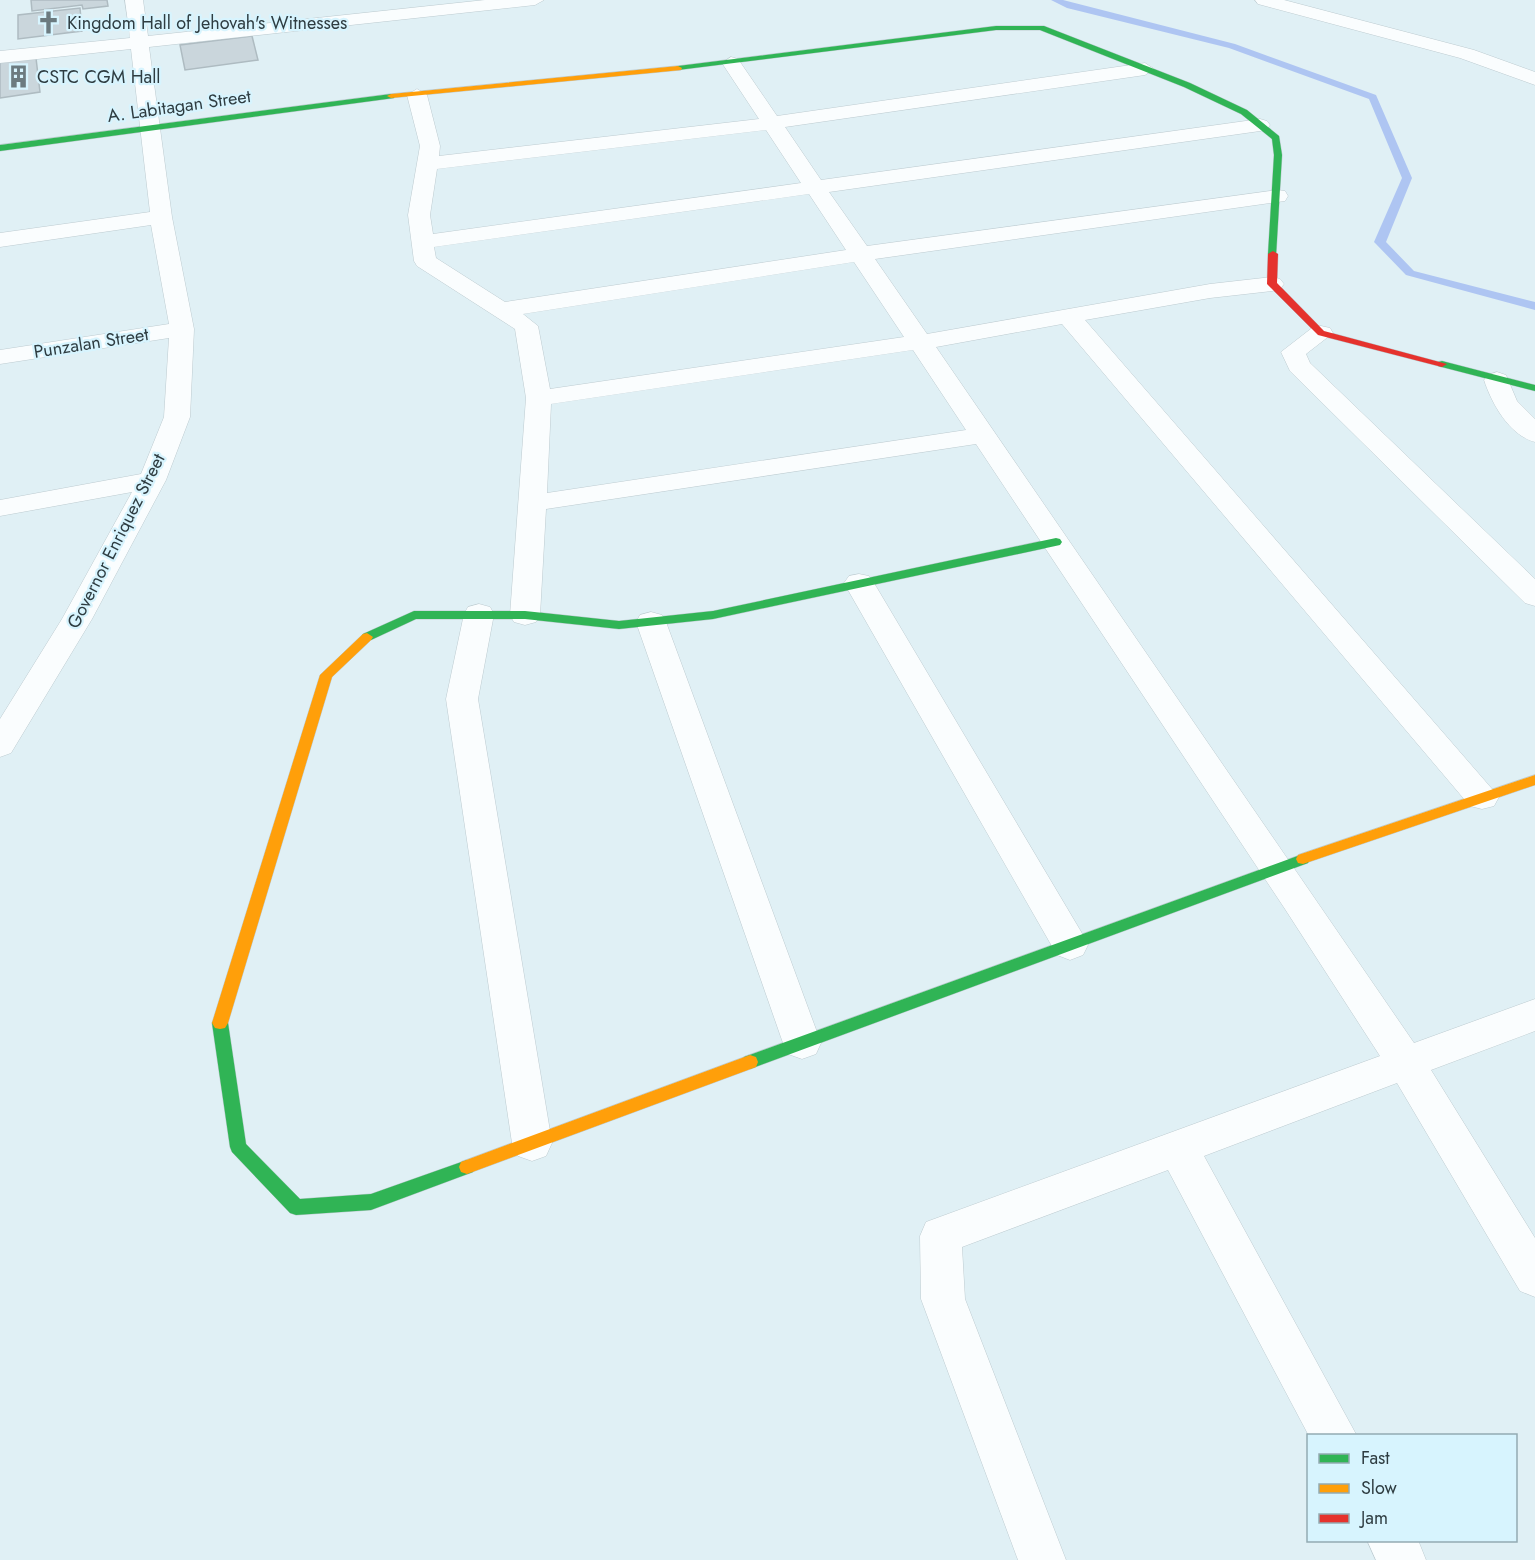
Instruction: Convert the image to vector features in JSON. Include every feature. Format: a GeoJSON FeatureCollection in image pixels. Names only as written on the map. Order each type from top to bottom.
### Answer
{"type":"FeatureCollection","features":[{"type":"Feature","properties":{"kind":"street","name":"Governor Enriquez Street"},"geometry":{"type":"LineString","coordinates":[[0,745],[14,704],[77,619],[152,480],[177,417],[182,329],[160,217],[134,0]]}},
{"type":"Feature","properties":{"kind":"street"},"geometry":{"type":"LineString","coordinates":[[340,0],[345,21]]}},
{"type":"Feature","properties":{"kind":"street"},"geometry":{"type":"LineString","coordinates":[[0,57],[535,0]]}},
{"type":"Feature","properties":{"kind":"street"},"geometry":{"type":"LineString","coordinates":[[1264,0],[1467,54],[1535,79]]}},
{"type":"Feature","properties":{"kind":"street","name":"A. Labitagan Street"},"geometry":{"type":"LineString","coordinates":[[0,148],[364,99],[731,63],[996,28],[1041,28],[1145,69],[1244,112],[1276,138],[1277,195],[1272,284]]}},
{"type":"Feature","properties":{"kind":"street"},"geometry":{"type":"LineString","coordinates":[[731,63],[1277,868],[1406,1064],[1531,1262]]}},
{"type":"Feature","properties":{"kind":"street"},"geometry":{"type":"LineString","coordinates":[[427,164],[772,123],[1145,69]]}},
{"type":"Feature","properties":{"kind":"street"},"geometry":{"type":"LineString","coordinates":[[417,95],[430,146],[419,215],[425,261],[526,326],[539,398],[525,615]]}},
{"type":"Feature","properties":{"kind":"street"},"geometry":{"type":"LineString","coordinates":[[422,242],[1260,125]]}},
{"type":"Feature","properties":{"kind":"street"},"geometry":{"type":"LineString","coordinates":[[501,310],[861,254],[1277,195]]}},
{"type":"Feature","properties":{"kind":"street"},"geometry":{"type":"LineString","coordinates":[[0,240],[160,217]]}},
{"type":"Feature","properties":{"kind":"street"},"geometry":{"type":"LineString","coordinates":[[539,398],[921,342],[1209,291],[1272,284],[1321,333],[1535,388]]}},
{"type":"Feature","properties":{"kind":"street"},"geometry":{"type":"LineString","coordinates":[[1068,316],[1482,797]]}},
{"type":"Feature","properties":{"kind":"street","name":"Punzalan Street"},"geometry":{"type":"LineString","coordinates":[[0,357],[182,329]]}},
{"type":"Feature","properties":{"kind":"street"},"geometry":{"type":"LineString","coordinates":[[1321,333],[1293,352],[1299,366],[1535,596]]}},
{"type":"Feature","properties":{"kind":"street"},"geometry":{"type":"LineString","coordinates":[[1497,380],[1505,404],[1535,434]]}},
{"type":"Feature","properties":{"kind":"street"},"geometry":{"type":"LineString","coordinates":[[533,504],[984,435]]}},
{"type":"Feature","properties":{"kind":"street"},"geometry":{"type":"LineString","coordinates":[[0,508],[152,480]]}},
{"type":"Feature","properties":{"kind":"street"},"geometry":{"type":"LineString","coordinates":[[1056,542],[713,615],[619,625],[525,615],[414,615],[361,640],[326,675],[220,1020],[238,1147],[296,1207],[371,1202],[1277,868],[1535,780]]}},
{"type":"Feature","properties":{"kind":"street"},"geometry":{"type":"LineString","coordinates":[[860,583],[1070,945]]}},
{"type":"Feature","properties":{"kind":"street"},"geometry":{"type":"LineString","coordinates":[[479,614],[462,699],[531,1143]]}},
{"type":"Feature","properties":{"kind":"street"},"geometry":{"type":"LineString","coordinates":[[651,622],[802,1043]]}},
{"type":"Feature","properties":{"kind":"street"},"geometry":{"type":"LineString","coordinates":[[1042,1560],[943,1299],[941,1236],[1535,1015]]}},
{"type":"Feature","properties":{"kind":"street"},"geometry":{"type":"LineString","coordinates":[[1178,1148],[1333,1434]]}},
{"type":"Feature","properties":{"kind":"street"},"geometry":{"type":"LineString","coordinates":[[1392,1542],[1402,1560]]}},
{"type":"Feature","properties":{"kind":"building"},"geometry":{"type":"Polygon","coordinates":[[[31,0],[107,0],[108,6],[83,9],[82,5],[32,11],[31,0]]]}},
{"type":"Feature","properties":{"kind":"building","name":"Kingdom Hall of Jehovah's Witnesses"},"geometry":{"type":"Polygon","coordinates":[[[80,8],[82,31],[18,39],[18,15],[80,8]]]}},
{"type":"Feature","properties":{"kind":"building"},"geometry":{"type":"Polygon","coordinates":[[[252,36],[258,60],[185,70],[180,45],[252,36]]]}},
{"type":"Feature","properties":{"kind":"building","name":"CSTC CGM Hall"},"geometry":{"type":"Polygon","coordinates":[[[36,58],[40,92],[0,98],[0,62],[36,58]]]}},
{"type":"Feature","properties":{"kind":"waterway"},"geometry":{"type":"LineString","coordinates":[[1055,0],[1070,6],[1232,46],[1373,97],[1407,178],[1380,242],[1410,273],[1535,306]]}},
{"type":"Feature","properties":{"kind":"traffic: fast"},"geometry":{"type":"LineString","coordinates":[[678,68],[996,28],[1041,28],[1187,85],[1244,112],[1276,138],[1278,155],[1273,254]]}},
{"type":"Feature","properties":{"kind":"traffic: fast"},"geometry":{"type":"LineString","coordinates":[[0,148],[391,96]]}},
{"type":"Feature","properties":{"kind":"traffic: fast"},"geometry":{"type":"LineString","coordinates":[[1442,364],[1535,388]]}},
{"type":"Feature","properties":{"kind":"traffic: fast"},"geometry":{"type":"LineString","coordinates":[[367,637],[414,615],[525,615],[619,625],[713,615],[1056,542]]}},
{"type":"Feature","properties":{"kind":"traffic: fast"},"geometry":{"type":"LineString","coordinates":[[750,1062],[1303,859]]}},
{"type":"Feature","properties":{"kind":"traffic: fast"},"geometry":{"type":"LineString","coordinates":[[220,1023],[238,1147],[296,1207],[371,1202],[467,1167]]}},
{"type":"Feature","properties":{"kind":"traffic: slow"},"geometry":{"type":"LineString","coordinates":[[391,96],[678,68]]}},
{"type":"Feature","properties":{"kind":"traffic: slow"},"geometry":{"type":"LineString","coordinates":[[220,1023],[326,675],[367,637]]}},
{"type":"Feature","properties":{"kind":"traffic: slow"},"geometry":{"type":"LineString","coordinates":[[1303,859],[1535,780]]}},
{"type":"Feature","properties":{"kind":"traffic: slow"},"geometry":{"type":"LineString","coordinates":[[467,1167],[750,1062]]}},
{"type":"Feature","properties":{"kind":"traffic: jam"},"geometry":{"type":"LineString","coordinates":[[1273,254],[1272,284],[1321,333],[1442,364]]}},
{"type":"Feature","properties":{"kind":"place","name":"Kingdom Hall of Jehovah's Witnesses"},"geometry":{"type":"Point","coordinates":[49,23]}},
{"type":"Feature","properties":{"kind":"place","name":"CSTC CGM Hall"},"geometry":{"type":"Point","coordinates":[19,77]}}]}
